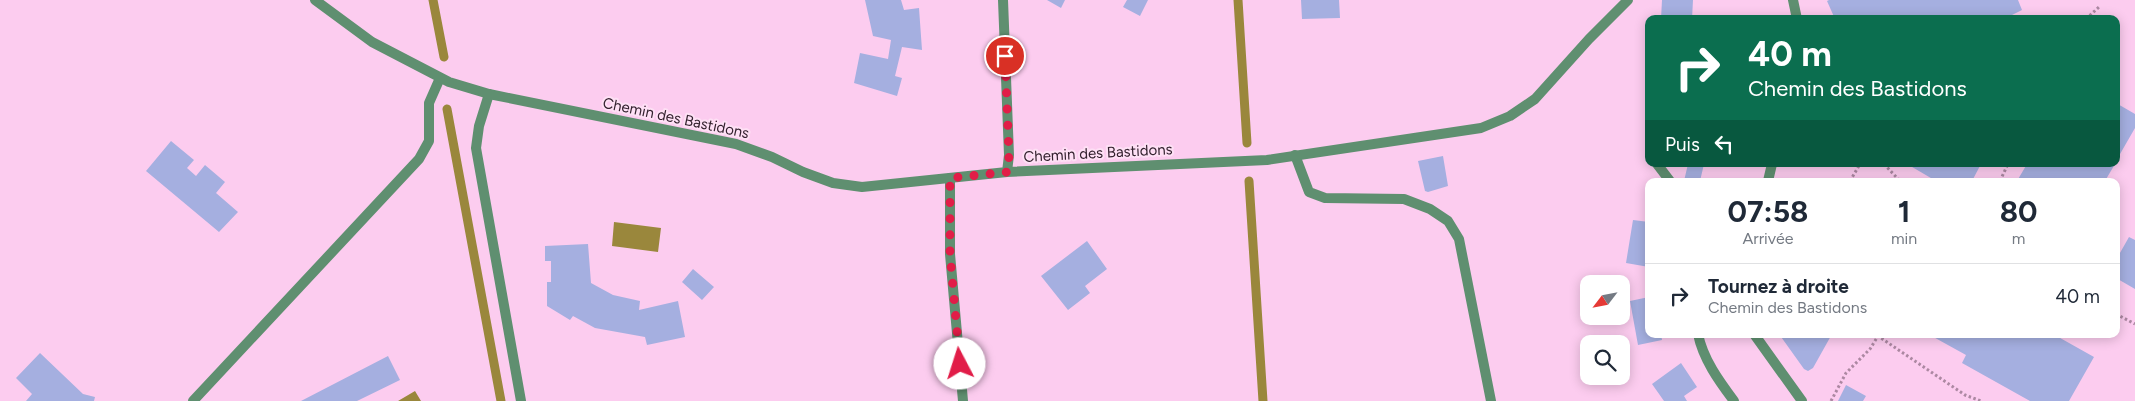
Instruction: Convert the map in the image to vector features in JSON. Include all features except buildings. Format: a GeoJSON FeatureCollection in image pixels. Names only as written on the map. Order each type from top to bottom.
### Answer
{"type":"FeatureCollection","features":[{"type":"Feature","properties":{"kind":"street","name":"Chemin des Bastidons"},"geometry":{"type":"LineString","coordinates":[[315,0],[372,42],[440,78],[488,94],[736,144],[833,183],[862,187],[1008,172],[1267,160],[1481,128],[1510,116],[1535,99],[1589,39],[1628,0]]}},
{"type":"Feature","properties":{"kind":"street"},"geometry":{"type":"LineString","coordinates":[[1003,0],[1008,172]]}},
{"type":"Feature","properties":{"kind":"street"},"geometry":{"type":"LineString","coordinates":[[1793,0],[1795,15]]}},
{"type":"Feature","properties":{"kind":"street"},"geometry":{"type":"LineString","coordinates":[[193,401],[419,159],[429,141],[429,103],[440,78]]}},
{"type":"Feature","properties":{"kind":"street"},"geometry":{"type":"LineString","coordinates":[[488,94],[479,126],[476,148],[521,401]]}},
{"type":"Feature","properties":{"kind":"street"},"geometry":{"type":"LineString","coordinates":[[1295,155],[1309,192],[1324,198],[1404,200],[1430,208],[1448,221],[1459,238],[1491,401]]}},
{"type":"Feature","properties":{"kind":"street"},"geometry":{"type":"LineString","coordinates":[[1658,167],[1668,178]]}},
{"type":"Feature","properties":{"kind":"street"},"geometry":{"type":"LineString","coordinates":[[950,178],[950,254],[963,401]]}},
{"type":"Feature","properties":{"kind":"street"},"geometry":{"type":"LineString","coordinates":[[1699,338],[1716,376],[1734,401]]}},
{"type":"Feature","properties":{"kind":"street"},"geometry":{"type":"LineString","coordinates":[[1757,338],[1802,401]]}},
{"type":"Feature","properties":{"kind":"path"},"geometry":{"type":"LineString","coordinates":[[2090,15],[2098,7]]}},
{"type":"Feature","properties":{"kind":"path"},"geometry":{"type":"LineString","coordinates":[[1852,178],[1858,167]]}},
{"type":"Feature","properties":{"kind":"path"},"geometry":{"type":"LineString","coordinates":[[1887,167],[1897,178]]}},
{"type":"Feature","properties":{"kind":"path"},"geometry":{"type":"LineString","coordinates":[[2120,316],[2135,324]]}},
{"type":"Feature","properties":{"kind":"path"},"geometry":{"type":"LineString","coordinates":[[1831,401],[1846,373],[1870,349],[1877,338]]}},
{"type":"Feature","properties":{"kind":"path"},"geometry":{"type":"LineString","coordinates":[[1881,338],[1965,394],[1981,401]]}},
{"type":"Feature","properties":{"kind":"shaded area"},"geometry":{"type":"Polygon","coordinates":[[[614,222],[661,228],[658,252],[612,246],[614,222]]]}},
{"type":"Feature","properties":{"kind":"shaded area"},"geometry":{"type":"Polygon","coordinates":[[[415,391],[421,401],[398,401],[415,391]]]}},
{"type":"Feature","properties":{"kind":"waterway"},"geometry":{"type":"LineString","coordinates":[[433,0],[444,57]]}},
{"type":"Feature","properties":{"kind":"waterway"},"geometry":{"type":"LineString","coordinates":[[1238,0],[1247,143]]}},
{"type":"Feature","properties":{"kind":"waterway"},"geometry":{"type":"LineString","coordinates":[[447,109],[501,401]]}},
{"type":"Feature","properties":{"kind":"waterway"},"geometry":{"type":"LineString","coordinates":[[1249,181],[1263,401]]}},
{"type":"Feature","properties":{"kind":"route"},"geometry":{"type":"LineString","coordinates":[[960,364],[950,254],[950,178],[1008,172],[1005,56]]}}]}
